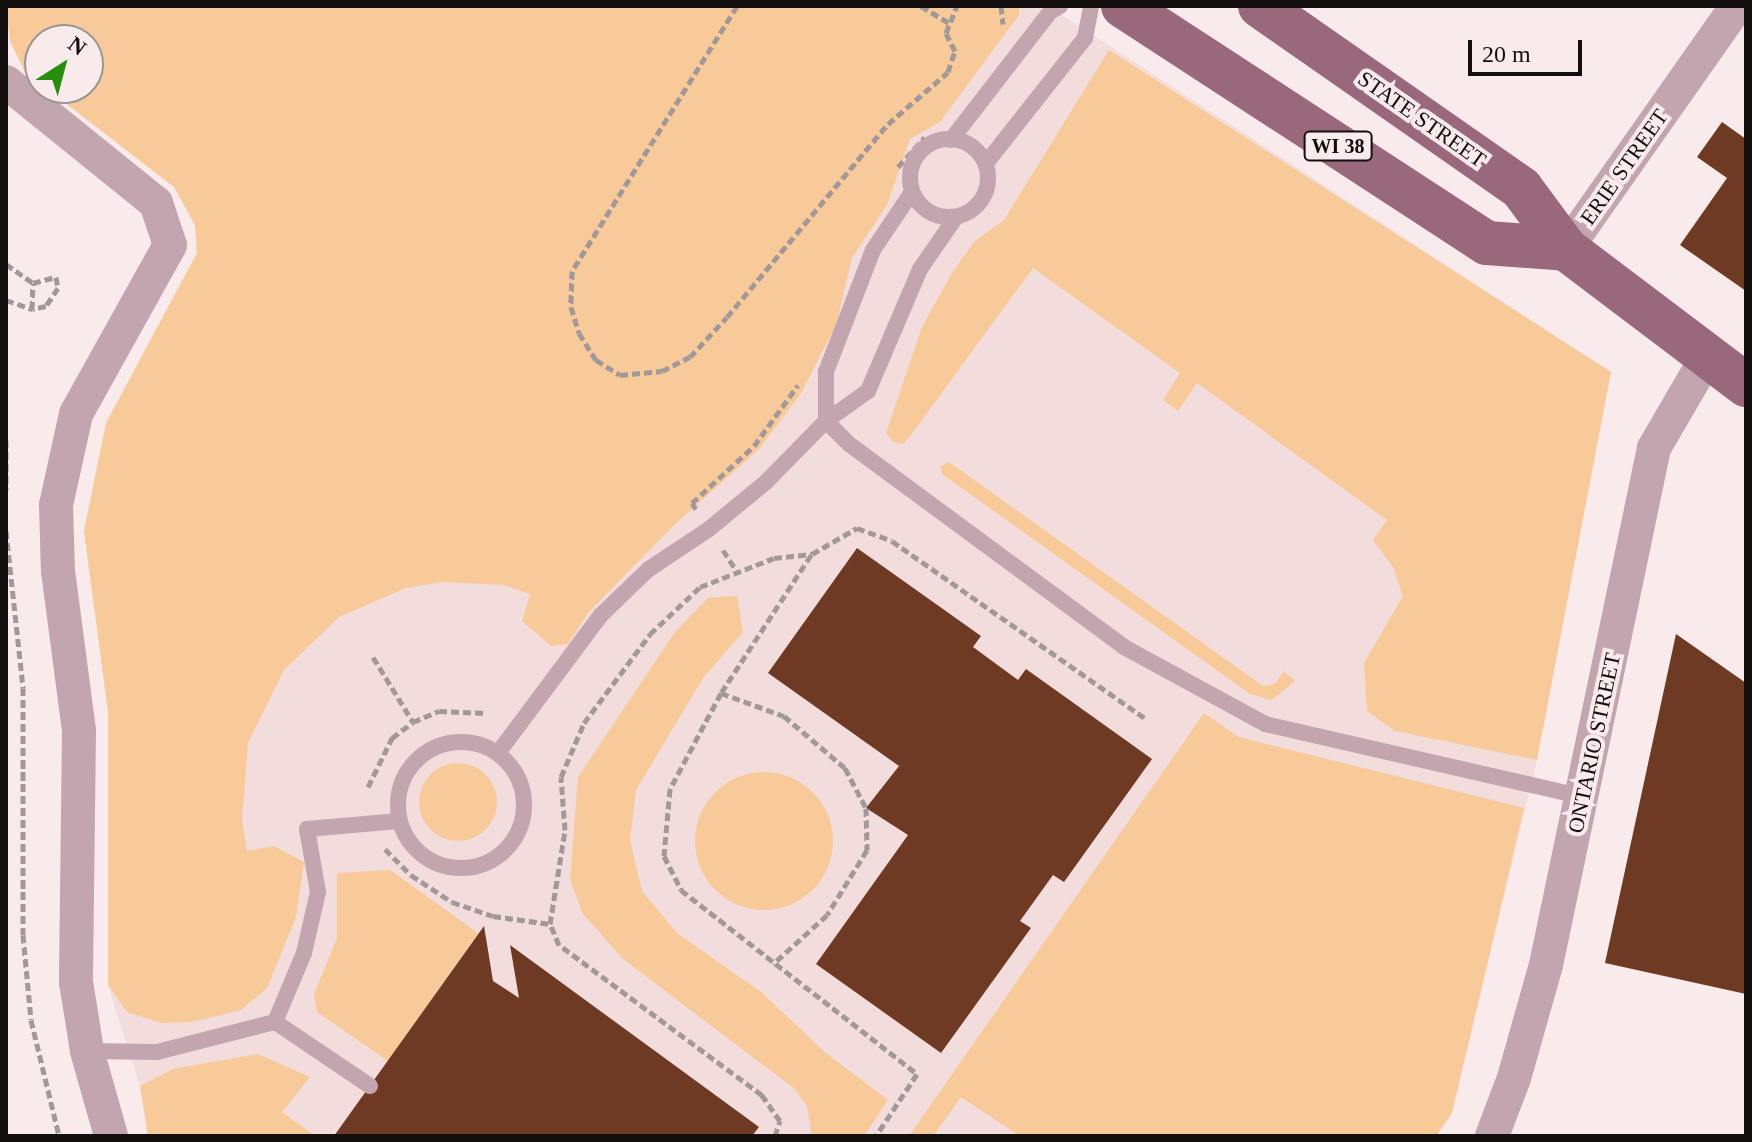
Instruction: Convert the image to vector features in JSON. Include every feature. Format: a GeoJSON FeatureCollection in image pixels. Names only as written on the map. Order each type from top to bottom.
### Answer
{"type":"FeatureCollection","features":[{"type":"Feature","properties":{"kind":"main road","name":"WI 38"},"geometry":{"type":"LineString","coordinates":[[1123,6],[1487,243],[1566,249]]}},
{"type":"Feature","properties":{"kind":"main road","name":"STATE STREET"},"geometry":{"type":"LineString","coordinates":[[1260,6],[1521,188],[1566,249],[1746,385]]}},
{"type":"Feature","properties":{"kind":"street","name":"ERIE STREET"},"geometry":{"type":"LineString","coordinates":[[1566,249],[1737,6]]}},
{"type":"Feature","properties":{"kind":"street"},"geometry":{"type":"LineString","coordinates":[[6,82],[156,203],[170,245],[76,414],[56,505],[58,571],[76,692],[73,937],[87,1051],[111,1136]]}},
{"type":"Feature","properties":{"kind":"street","name":"ONTARIO STREET"},"geometry":{"type":"LineString","coordinates":[[1492,1136],[1514,1078],[1542,979],[1584,797],[1654,448],[1707,357]]}},
{"type":"Feature","properties":{"kind":"lane"},"geometry":{"type":"LineString","coordinates":[[951,140],[1050,12],[1060,6]]}},
{"type":"Feature","properties":{"kind":"lane"},"geometry":{"type":"LineString","coordinates":[[987,162],[1085,38],[1091,6]]}},
{"type":"Feature","properties":{"kind":"lane"},"geometry":{"type":"LineString","coordinates":[[498,753],[601,615],[649,569],[709,529],[766,482],[826,421],[868,391],[920,269],[956,217],[979,203],[988,179],[987,162],[970,144],[951,140],[934,141],[916,156],[910,168],[912,192],[930,212],[956,217]]}},
{"type":"Feature","properties":{"kind":"lane"},"geometry":{"type":"LineString","coordinates":[[912,192],[873,250],[826,372],[826,421],[894,481],[1124,647],[1265,724],[1584,797]]}},
{"type":"Feature","properties":{"kind":"lane"},"geometry":{"type":"LineString","coordinates":[[461,742],[498,753],[513,767],[525,806],[517,835],[498,858],[459,870],[439,865],[421,855],[399,821],[402,783],[425,753],[461,742]]}},
{"type":"Feature","properties":{"kind":"lane"},"geometry":{"type":"LineString","coordinates":[[275,1022],[304,953],[318,892],[307,829],[399,821]]}},
{"type":"Feature","properties":{"kind":"lane"},"geometry":{"type":"LineString","coordinates":[[87,1051],[157,1052],[275,1022],[370,1086]]}},
{"type":"Feature","properties":{"kind":"path"},"geometry":{"type":"LineString","coordinates":[[737,6],[572,271],[571,307],[579,333],[596,360],[620,375],[662,371],[690,357],[888,124],[948,72],[955,51],[946,33],[957,6]]}},
{"type":"Feature","properties":{"kind":"path"},"geometry":{"type":"LineString","coordinates":[[921,6],[949,23]]}},
{"type":"Feature","properties":{"kind":"path"},"geometry":{"type":"LineString","coordinates":[[6,264],[33,283],[56,277],[58,288],[46,306],[32,309],[6,300]]}},
{"type":"Feature","properties":{"kind":"path"},"geometry":{"type":"LineString","coordinates":[[32,309],[33,283]]}},
{"type":"Feature","properties":{"kind":"path"},"geometry":{"type":"LineString","coordinates":[[6,440],[6,490]]}},
{"type":"Feature","properties":{"kind":"path"},"geometry":{"type":"LineString","coordinates":[[776,1135],[780,1121],[762,1095],[559,945],[550,924],[565,830],[561,777],[584,723],[650,634],[700,587],[774,558],[812,554],[857,528],[892,541],[1148,720]]}},
{"type":"Feature","properties":{"kind":"path"},"geometry":{"type":"LineString","coordinates":[[6,531],[23,688],[23,935],[31,1020],[59,1136]]}},
{"type":"Feature","properties":{"kind":"path"},"geometry":{"type":"LineString","coordinates":[[812,554],[721,693],[670,789],[664,856],[681,890],[917,1074],[876,1136]]}},
{"type":"Feature","properties":{"kind":"path"},"geometry":{"type":"LineString","coordinates":[[373,657],[413,722]]}},
{"type":"Feature","properties":{"kind":"path"},"geometry":{"type":"LineString","coordinates":[[721,693],[784,716],[845,768],[866,808],[867,850],[827,915],[773,964]]}},
{"type":"Feature","properties":{"kind":"path"},"geometry":{"type":"LineString","coordinates":[[368,787],[392,738],[413,722],[439,711],[486,713]]}},
{"type":"Feature","properties":{"kind":"path"},"geometry":{"type":"LineString","coordinates":[[379,842],[411,875],[452,902],[493,916],[550,924]]}},
{"type":"Feature","properties":{"kind":"shaded area"},"geometry":{"type":"Polygon","coordinates":[[[6,6],[1048,6],[1611,372],[1537,760],[1452,1113],[1437,1136],[148,1136],[140,1086],[108,985],[108,711],[84,531],[106,423],[197,253],[195,225],[174,187],[67,104],[104,104],[104,24],[24,24],[24,70],[10,41],[6,6]]]}},
{"type":"Feature","properties":{"kind":"shaded area"},"geometry":{"type":"Polygon","coordinates":[[[6,6],[1019,6],[1019,15],[940,122],[910,139],[887,205],[852,258],[836,325],[800,395],[759,449],[673,526],[588,613],[568,644],[551,646],[522,621],[530,594],[503,585],[443,582],[406,588],[339,617],[284,670],[248,743],[242,820],[247,851],[274,846],[304,862],[296,917],[267,988],[241,1010],[192,1022],[161,1023],[127,1012],[108,985],[108,711],[84,531],[106,423],[197,253],[195,225],[174,187],[67,104],[104,104],[104,24],[24,24],[24,70],[10,41],[6,6]]]}},
{"type":"Feature","properties":{"kind":"shaded area"},"geometry":{"type":"Polygon","coordinates":[[[1109,50],[1611,372],[1537,760],[1395,731],[1367,711],[1364,663],[1403,596],[1393,567],[1373,540],[1387,520],[1197,383],[1178,411],[1163,400],[1180,373],[1033,268],[903,444],[893,442],[886,433],[922,327],[953,271],[975,241],[1004,220],[1109,50]]]}},
{"type":"Feature","properties":{"kind":"shaded area"},"geometry":{"type":"Polygon","coordinates":[[[949,462],[1263,686],[1275,684],[1284,671],[1295,681],[1272,700],[1250,694],[942,474],[940,467],[949,462]]]}},
{"type":"Feature","properties":{"kind":"shaded area"},"geometry":{"type":"Polygon","coordinates":[[[737,596],[743,632],[703,678],[636,790],[630,840],[642,891],[677,933],[761,992],[827,1054],[888,1100],[864,1136],[812,1136],[807,1106],[795,1089],[623,959],[583,914],[570,880],[578,777],[675,632],[708,598],[737,596]]]}},
{"type":"Feature","properties":{"kind":"shaded area"},"geometry":{"type":"Polygon","coordinates":[[[1204,713],[1239,737],[1524,808],[1452,1113],[1436,1136],[1020,1136],[961,1097],[933,1136],[909,1136],[1204,713]]]}},
{"type":"Feature","properties":{"kind":"shaded area"},"geometry":{"type":"Polygon","coordinates":[[[458,763],[473,766],[485,775],[494,787],[497,802],[494,817],[485,829],[473,838],[458,841],[443,838],[431,829],[422,817],[419,802],[422,787],[431,775],[443,766],[458,763]]]}},
{"type":"Feature","properties":{"kind":"shaded area"},"geometry":{"type":"Polygon","coordinates":[[[764,772],[790,777],[813,792],[828,815],[833,841],[828,867],[813,890],[790,905],[764,910],[738,905],[715,890],[700,867],[695,841],[700,815],[715,792],[738,777],[764,772]]]}},
{"type":"Feature","properties":{"kind":"shaded area"},"geometry":{"type":"Polygon","coordinates":[[[390,870],[478,933],[388,1061],[317,1012],[314,994],[337,938],[337,873],[390,870]]]}},
{"type":"Feature","properties":{"kind":"shaded area"},"geometry":{"type":"Polygon","coordinates":[[[258,1054],[310,1077],[282,1112],[315,1136],[148,1136],[140,1086],[173,1069],[258,1054]]]}},
{"type":"Feature","properties":{"kind":"building"},"geometry":{"type":"Polygon","coordinates":[[[1722,122],[1746,139],[1746,291],[1680,245],[1727,178],[1697,157],[1722,122]]]}},
{"type":"Feature","properties":{"kind":"building"},"geometry":{"type":"Polygon","coordinates":[[[857,548],[981,636],[973,647],[1018,680],[1026,669],[1152,759],[1064,882],[1053,875],[1020,921],[1031,928],[941,1053],[816,964],[908,835],[866,808],[899,766],[768,673],[857,548]]]}},
{"type":"Feature","properties":{"kind":"building"},"geometry":{"type":"Polygon","coordinates":[[[1676,634],[1746,683],[1746,994],[1605,963],[1676,634]]]}},
{"type":"Feature","properties":{"kind":"building"},"geometry":{"type":"Polygon","coordinates":[[[484,926],[493,981],[519,998],[510,945],[759,1127],[752,1136],[334,1136],[484,926]]]}}]}
